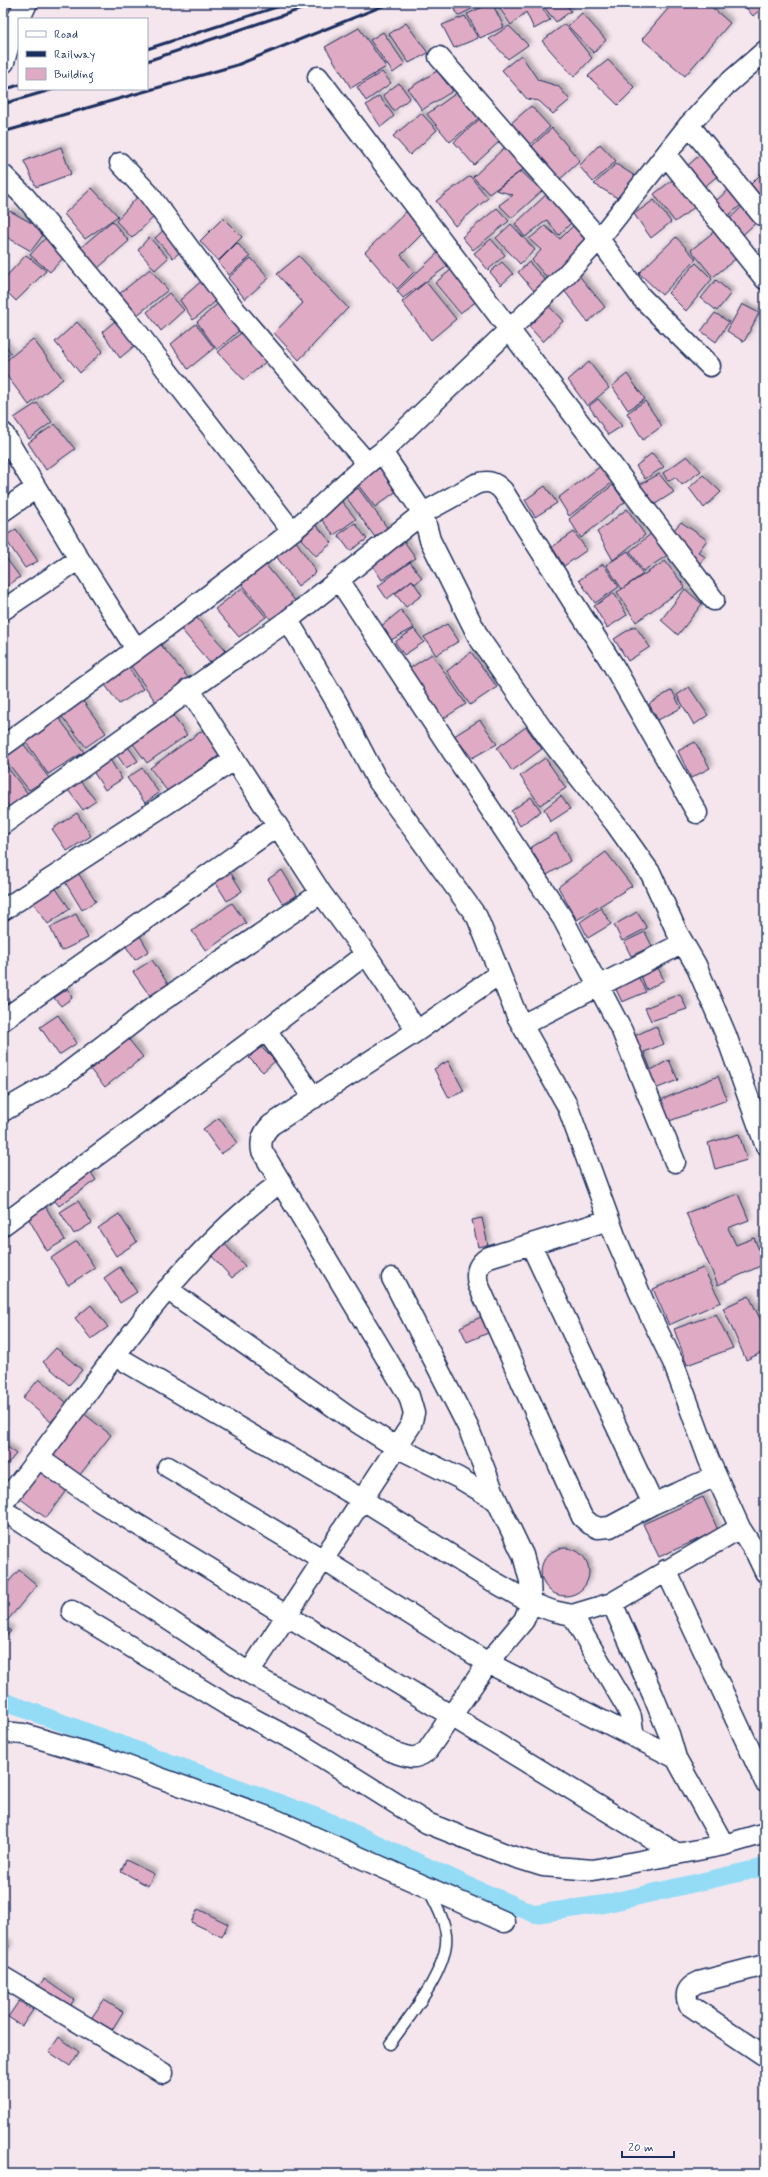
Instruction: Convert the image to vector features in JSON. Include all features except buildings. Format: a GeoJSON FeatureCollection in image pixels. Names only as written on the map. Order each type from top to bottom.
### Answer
{"type":"FeatureCollection","features":[{"type":"Feature","properties":{"kind":"main road"},"geometry":{"type":"LineString","coordinates":[[19,18],[26,3]]}},
{"type":"Feature","properties":{"kind":"main road"},"geometry":{"type":"LineString","coordinates":[[3,62],[10,37],[18,20]]}},
{"type":"Feature","properties":{"kind":"street"},"geometry":{"type":"LineString","coordinates":[[3,746],[292,532],[374,458],[509,331],[599,239],[666,155],[725,86],[765,51]]}},
{"type":"Feature","properties":{"kind":"street"},"geometry":{"type":"LineString","coordinates":[[439,57],[599,239],[641,297],[710,366]]}},
{"type":"Feature","properties":{"kind":"street"},"geometry":{"type":"LineString","coordinates":[[318,77],[714,600]]}},
{"type":"Feature","properties":{"kind":"street"},"geometry":{"type":"LineString","coordinates":[[690,126],[762,215]]}},
{"type":"Feature","properties":{"kind":"street"},"geometry":{"type":"LineString","coordinates":[[666,155],[765,279]]}},
{"type":"Feature","properties":{"kind":"street"},"geometry":{"type":"LineString","coordinates":[[120,163],[148,193],[235,310],[374,458],[423,513],[430,540],[479,638],[547,736],[615,823],[652,874],[683,943],[696,965],[726,1035],[765,1144]]}},
{"type":"Feature","properties":{"kind":"street"},"geometry":{"type":"LineString","coordinates":[[3,175],[25,197],[127,319],[292,532]]}},
{"type":"Feature","properties":{"kind":"street"},"geometry":{"type":"LineString","coordinates":[[3,433],[79,559],[136,649]]}},
{"type":"Feature","properties":{"kind":"street"},"geometry":{"type":"LineString","coordinates":[[3,824],[288,620],[423,513],[484,481],[492,482],[503,490],[613,664],[697,813]]}},
{"type":"Feature","properties":{"kind":"street"},"geometry":{"type":"LineString","coordinates":[[3,511],[36,488]]}},
{"type":"Feature","properties":{"kind":"street"},"geometry":{"type":"LineString","coordinates":[[3,610],[79,559]]}},
{"type":"Feature","properties":{"kind":"street"},"geometry":{"type":"LineString","coordinates":[[339,580],[563,919],[622,1031],[675,1162]]}},
{"type":"Feature","properties":{"kind":"street"},"geometry":{"type":"LineString","coordinates":[[288,620],[337,703],[376,778],[477,916],[499,974],[522,1025],[567,1105],[609,1220],[645,1306],[673,1362],[716,1476],[740,1528],[760,1551],[765,1572]]}},
{"type":"Feature","properties":{"kind":"street"},"geometry":{"type":"LineString","coordinates":[[190,689],[234,760],[321,893],[366,954],[417,1031]]}},
{"type":"Feature","properties":{"kind":"street"},"geometry":{"type":"LineString","coordinates":[[3,910],[234,760]]}},
{"type":"Feature","properties":{"kind":"street"},"geometry":{"type":"LineString","coordinates":[[3,1020],[277,826]]}},
{"type":"Feature","properties":{"kind":"street"},"geometry":{"type":"LineString","coordinates":[[3,1111],[62,1077],[156,1005],[321,893]]}},
{"type":"Feature","properties":{"kind":"street"},"geometry":{"type":"LineString","coordinates":[[522,1025],[683,943]]}},
{"type":"Feature","properties":{"kind":"street"},"geometry":{"type":"LineString","coordinates":[[3,1225],[366,954]]}},
{"type":"Feature","properties":{"kind":"street"},"geometry":{"type":"LineString","coordinates":[[249,1672],[322,1559],[363,1500],[413,1419],[414,1413],[409,1396],[262,1151],[261,1144],[263,1134],[271,1125],[417,1031],[499,974]]}},
{"type":"Feature","properties":{"kind":"street"},"geometry":{"type":"LineString","coordinates":[[266,1030],[314,1098]]}},
{"type":"Feature","properties":{"kind":"street"},"geometry":{"type":"LineString","coordinates":[[3,1503],[40,1459],[116,1356],[136,1325],[167,1289],[216,1237],[248,1207],[280,1182]]}},
{"type":"Feature","properties":{"kind":"street"},"geometry":{"type":"LineString","coordinates":[[609,1220],[489,1257],[480,1263],[476,1276],[478,1284],[582,1517],[590,1524],[598,1528],[610,1526],[653,1504],[716,1476]]}},
{"type":"Feature","properties":{"kind":"street"},"geometry":{"type":"LineString","coordinates":[[531,1245],[653,1504]]}},
{"type":"Feature","properties":{"kind":"street"},"geometry":{"type":"LineString","coordinates":[[3,1510],[249,1672],[393,1752],[410,1758],[419,1758],[427,1751],[488,1663],[524,1620],[531,1603],[530,1581],[523,1555],[497,1501],[468,1427],[392,1278]]}},
{"type":"Feature","properties":{"kind":"street"},"geometry":{"type":"LineString","coordinates":[[167,1289],[347,1416],[396,1447],[459,1478],[497,1501]]}},
{"type":"Feature","properties":{"kind":"street"},"geometry":{"type":"LineString","coordinates":[[116,1356],[363,1500],[489,1579],[531,1603],[553,1611],[572,1615],[612,1603],[740,1528]]}},
{"type":"Feature","properties":{"kind":"street"},"geometry":{"type":"LineString","coordinates":[[40,1459],[99,1500],[286,1616],[676,1853]]}},
{"type":"Feature","properties":{"kind":"street"},"geometry":{"type":"LineString","coordinates":[[168,1467],[322,1559],[488,1663],[676,1758]]}},
{"type":"Feature","properties":{"kind":"street"},"geometry":{"type":"LineString","coordinates":[[666,1570],[765,1782]]}},
{"type":"Feature","properties":{"kind":"street"},"geometry":{"type":"LineString","coordinates":[[612,1603],[656,1702],[676,1758],[724,1844]]}},
{"type":"Feature","properties":{"kind":"street"},"geometry":{"type":"LineString","coordinates":[[72,1611],[227,1705],[301,1744],[427,1823],[508,1855],[543,1866],[593,1870],[724,1844],[765,1833]]}},
{"type":"Feature","properties":{"kind":"street"},"geometry":{"type":"LineString","coordinates":[[572,1615],[626,1706],[631,1717],[634,1737]]}},
{"type":"Feature","properties":{"kind":"street"},"geometry":{"type":"LineString","coordinates":[[3,1732],[31,1736],[105,1758],[276,1820],[505,1922]]}},
{"type":"Feature","properties":{"kind":"street"},"geometry":{"type":"LineString","coordinates":[[765,1965],[691,1985],[687,1991],[686,1998],[689,2005],[765,2056]]}},
{"type":"Feature","properties":{"kind":"street"},"geometry":{"type":"LineString","coordinates":[[3,1977],[163,2073]]}},
{"type":"Feature","properties":{"kind":"lane"},"geometry":{"type":"LineString","coordinates":[[390,2044],[434,1979],[445,1957],[446,1936],[444,1923],[427,1887]]}},
{"type":"Feature","properties":{"kind":"waterway"},"geometry":{"type":"LineString","coordinates":[[3,1701],[325,1820],[467,1885],[535,1914],[604,1904],[765,1867]]}},
{"type":"Feature","properties":{"kind":"railway"},"geometry":{"type":"LineString","coordinates":[[148,49],[289,3]]}},
{"type":"Feature","properties":{"kind":"railway"},"geometry":{"type":"LineString","coordinates":[[148,61],[319,3]]}},
{"type":"Feature","properties":{"kind":"railway"},"geometry":{"type":"LineString","coordinates":[[3,132],[237,65],[390,3]]}},
{"type":"Feature","properties":{"kind":"railway"},"geometry":{"type":"LineString","coordinates":[[3,90],[18,85]]}},
{"type":"Feature","properties":{"kind":"railway"},"geometry":{"type":"LineString","coordinates":[[3,104],[51,90]]}}]}
